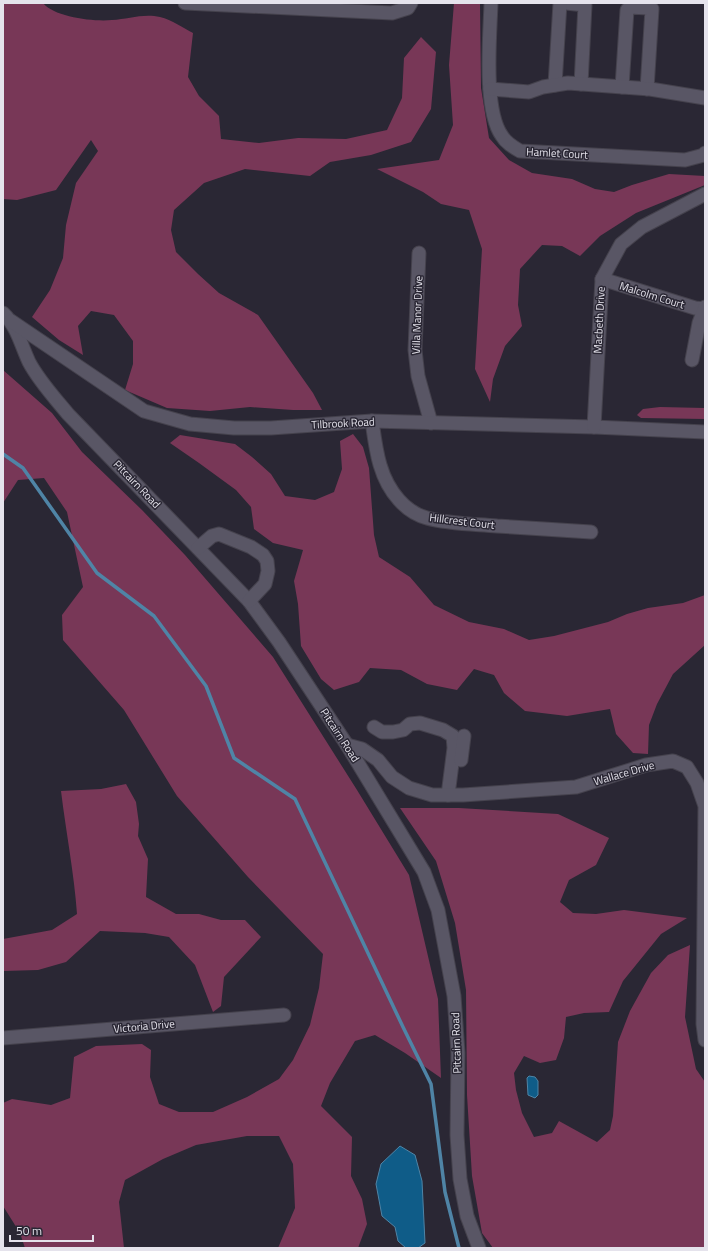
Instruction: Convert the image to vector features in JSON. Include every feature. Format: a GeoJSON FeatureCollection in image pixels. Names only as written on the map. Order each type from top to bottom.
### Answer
{"type":"FeatureCollection","features":[{"type":"Feature","properties":{"kind":"street"},"geometry":{"type":"LineString","coordinates":[[185,3],[392,13],[408,8],[412,3]]}},
{"type":"Feature","properties":{"kind":"street","name":"Hamlet Court"},"geometry":{"type":"LineString","coordinates":[[491,3],[490,89],[494,118],[501,135],[508,143],[520,151],[685,160],[705,154]]}},
{"type":"Feature","properties":{"kind":"street"},"geometry":{"type":"LineString","coordinates":[[555,85],[560,3]]}},
{"type":"Feature","properties":{"kind":"street"},"geometry":{"type":"LineString","coordinates":[[566,3],[585,4],[581,84]]}},
{"type":"Feature","properties":{"kind":"street"},"geometry":{"type":"LineString","coordinates":[[622,87],[627,10],[630,7],[648,8],[652,9],[647,89]]}},
{"type":"Feature","properties":{"kind":"street"},"geometry":{"type":"LineString","coordinates":[[490,89],[529,92],[543,87],[568,82],[647,89],[705,98]]}},
{"type":"Feature","properties":{"kind":"street","name":"Macbeth Drive"},"geometry":{"type":"LineString","coordinates":[[594,427],[602,279],[621,244],[642,227],[705,194]]}},
{"type":"Feature","properties":{"kind":"street","name":"Villa Manor Drive"},"geometry":{"type":"LineString","coordinates":[[419,252],[415,350],[418,376],[431,423]]}},
{"type":"Feature","properties":{"kind":"street","name":"Malcolm Court"},"geometry":{"type":"LineString","coordinates":[[602,279],[695,308],[704,308]]}},
{"type":"Feature","properties":{"kind":"street"},"geometry":{"type":"LineString","coordinates":[[692,360],[704,308]]}},
{"type":"Feature","properties":{"kind":"street","name":"Tilbrook Road"},"geometry":{"type":"LineString","coordinates":[[7,317],[144,411],[190,424],[234,428],[271,428],[372,421],[594,427],[705,432]]}},
{"type":"Feature","properties":{"kind":"street","name":"Pitcairn Road"},"geometry":{"type":"LineString","coordinates":[[7,317],[41,383],[68,414],[249,601],[280,642],[347,745],[424,872],[438,910],[454,996],[458,1053],[457,1135],[460,1179],[467,1216],[479,1248]]}},
{"type":"Feature","properties":{"kind":"street","name":"Hillcrest Court"},"geometry":{"type":"LineString","coordinates":[[372,421],[377,457],[382,474],[399,501],[411,511],[427,518],[473,524],[591,532]]}},
{"type":"Feature","properties":{"kind":"street"},"geometry":{"type":"LineString","coordinates":[[198,548],[212,536],[219,534],[251,547],[263,555],[267,561],[268,571],[265,584],[249,601]]}},
{"type":"Feature","properties":{"kind":"street"},"geometry":{"type":"LineString","coordinates":[[374,727],[382,732],[393,732],[403,730],[410,724],[420,723],[442,730],[453,736],[453,795]]}},
{"type":"Feature","properties":{"kind":"street"},"geometry":{"type":"LineString","coordinates":[[453,795],[464,736]]}},
{"type":"Feature","properties":{"kind":"street","name":"Wallace Drive"},"geometry":{"type":"LineString","coordinates":[[347,745],[362,749],[378,760],[392,777],[410,788],[432,795],[576,787],[646,765],[673,761],[687,767],[697,783],[704,806],[705,1040]]}},
{"type":"Feature","properties":{"kind":"street","name":"Victoria Drive"},"geometry":{"type":"LineString","coordinates":[[3,1038],[284,1015]]}},
{"type":"Feature","properties":{"kind":"shaded area"},"geometry":{"type":"Polygon","coordinates":[[[3,3],[43,3],[48,8],[65,15],[75,18],[95,20],[154,16],[169,20],[193,33],[188,77],[199,96],[219,116],[221,139],[259,143],[298,138],[346,139],[387,130],[402,98],[404,58],[421,37],[436,52],[431,109],[411,142],[371,155],[330,162],[310,176],[245,169],[204,183],[174,210],[171,230],[176,252],[219,293],[258,315],[313,393],[322,410],[293,410],[250,407],[210,411],[167,408],[125,390],[133,364],[133,341],[114,315],[91,311],[78,326],[83,355],[59,340],[32,317],[50,290],[63,258],[66,225],[76,183],[98,151],[91,140],[56,190],[17,200],[3,199],[3,3]]]}},
{"type":"Feature","properties":{"kind":"shaded area"},"geometry":{"type":"Polygon","coordinates":[[[454,3],[480,3],[481,88],[489,138],[509,160],[532,173],[572,179],[595,189],[614,192],[669,174],[705,176],[705,185],[636,213],[600,236],[580,256],[562,246],[542,245],[520,269],[518,305],[522,326],[505,346],[493,379],[490,402],[475,369],[482,249],[469,210],[441,204],[423,192],[377,169],[439,160],[453,125],[449,65],[454,3]]]}},
{"type":"Feature","properties":{"kind":"shaded area"},"geometry":{"type":"Polygon","coordinates":[[[3,370],[52,413],[82,452],[142,510],[185,555],[273,657],[409,875],[438,999],[441,1078],[405,1053],[375,1035],[355,1041],[330,1083],[321,1106],[352,1137],[351,1176],[362,1199],[367,1224],[358,1248],[278,1248],[295,1208],[293,1164],[279,1136],[247,1136],[196,1145],[163,1159],[125,1180],[119,1202],[124,1248],[25,1248],[20,1233],[3,1206],[3,1103],[12,1099],[51,1105],[70,1098],[74,1057],[96,1046],[142,1044],[151,1050],[150,1077],[159,1104],[179,1112],[213,1112],[247,1097],[279,1079],[293,1060],[310,1025],[319,988],[323,954],[248,877],[177,796],[124,710],[63,640],[62,615],[83,587],[67,512],[44,478],[18,480],[3,503],[3,370]]]}},
{"type":"Feature","properties":{"kind":"shaded area"},"geometry":{"type":"Polygon","coordinates":[[[660,407],[705,408],[705,419],[641,418],[637,415],[643,409],[660,407]]]}},
{"type":"Feature","properties":{"kind":"shaded area"},"geometry":{"type":"Polygon","coordinates":[[[353,434],[363,447],[369,468],[374,535],[379,557],[410,577],[434,605],[469,622],[504,629],[529,640],[554,636],[608,622],[627,614],[648,608],[683,603],[705,595],[705,645],[673,674],[657,704],[649,725],[648,754],[633,753],[616,734],[610,709],[567,716],[525,711],[504,693],[494,675],[474,669],[457,690],[427,684],[401,670],[370,668],[359,682],[334,690],[321,679],[301,646],[298,604],[294,581],[303,550],[273,543],[254,529],[251,507],[236,490],[170,443],[180,435],[235,444],[271,474],[285,496],[315,500],[334,492],[342,469],[340,441],[353,434]]]}},
{"type":"Feature","properties":{"kind":"shaded area"},"geometry":{"type":"Polygon","coordinates":[[[126,784],[136,802],[139,824],[138,836],[148,859],[146,897],[176,914],[199,914],[221,920],[245,920],[261,937],[224,977],[221,1006],[213,1012],[195,965],[169,937],[145,933],[100,931],[66,962],[38,970],[3,971],[3,939],[52,930],[77,914],[61,791],[101,789],[126,784]]]}},
{"type":"Feature","properties":{"kind":"shaded area"},"geometry":{"type":"Polygon","coordinates":[[[400,808],[459,808],[558,814],[609,838],[596,865],[569,880],[560,902],[573,913],[596,914],[624,910],[687,918],[661,934],[623,981],[609,1012],[584,1013],[566,1017],[564,1038],[556,1060],[540,1063],[524,1056],[514,1073],[516,1090],[522,1113],[534,1137],[552,1133],[559,1121],[597,1142],[610,1130],[613,1116],[618,1042],[630,1011],[651,973],[668,955],[690,945],[685,1017],[696,1069],[705,1082],[705,1248],[493,1248],[482,1233],[472,1176],[467,1095],[466,990],[455,923],[436,861],[400,808]]]}},
{"type":"Feature","properties":{"kind":"water"},"geometry":{"type":"Polygon","coordinates":[[[529,1076],[535,1077],[538,1081],[538,1095],[535,1098],[528,1095],[527,1078],[529,1076]]]}},
{"type":"Feature","properties":{"kind":"water"},"geometry":{"type":"Polygon","coordinates":[[[400,1146],[415,1155],[422,1181],[425,1243],[418,1248],[406,1248],[398,1241],[395,1227],[382,1216],[376,1184],[381,1164],[400,1146]]]}},
{"type":"Feature","properties":{"kind":"waterway"},"geometry":{"type":"LineString","coordinates":[[3,454],[23,468],[97,573],[154,616],[206,686],[234,758],[295,799],[431,1084],[445,1192],[459,1248]]}}]}
